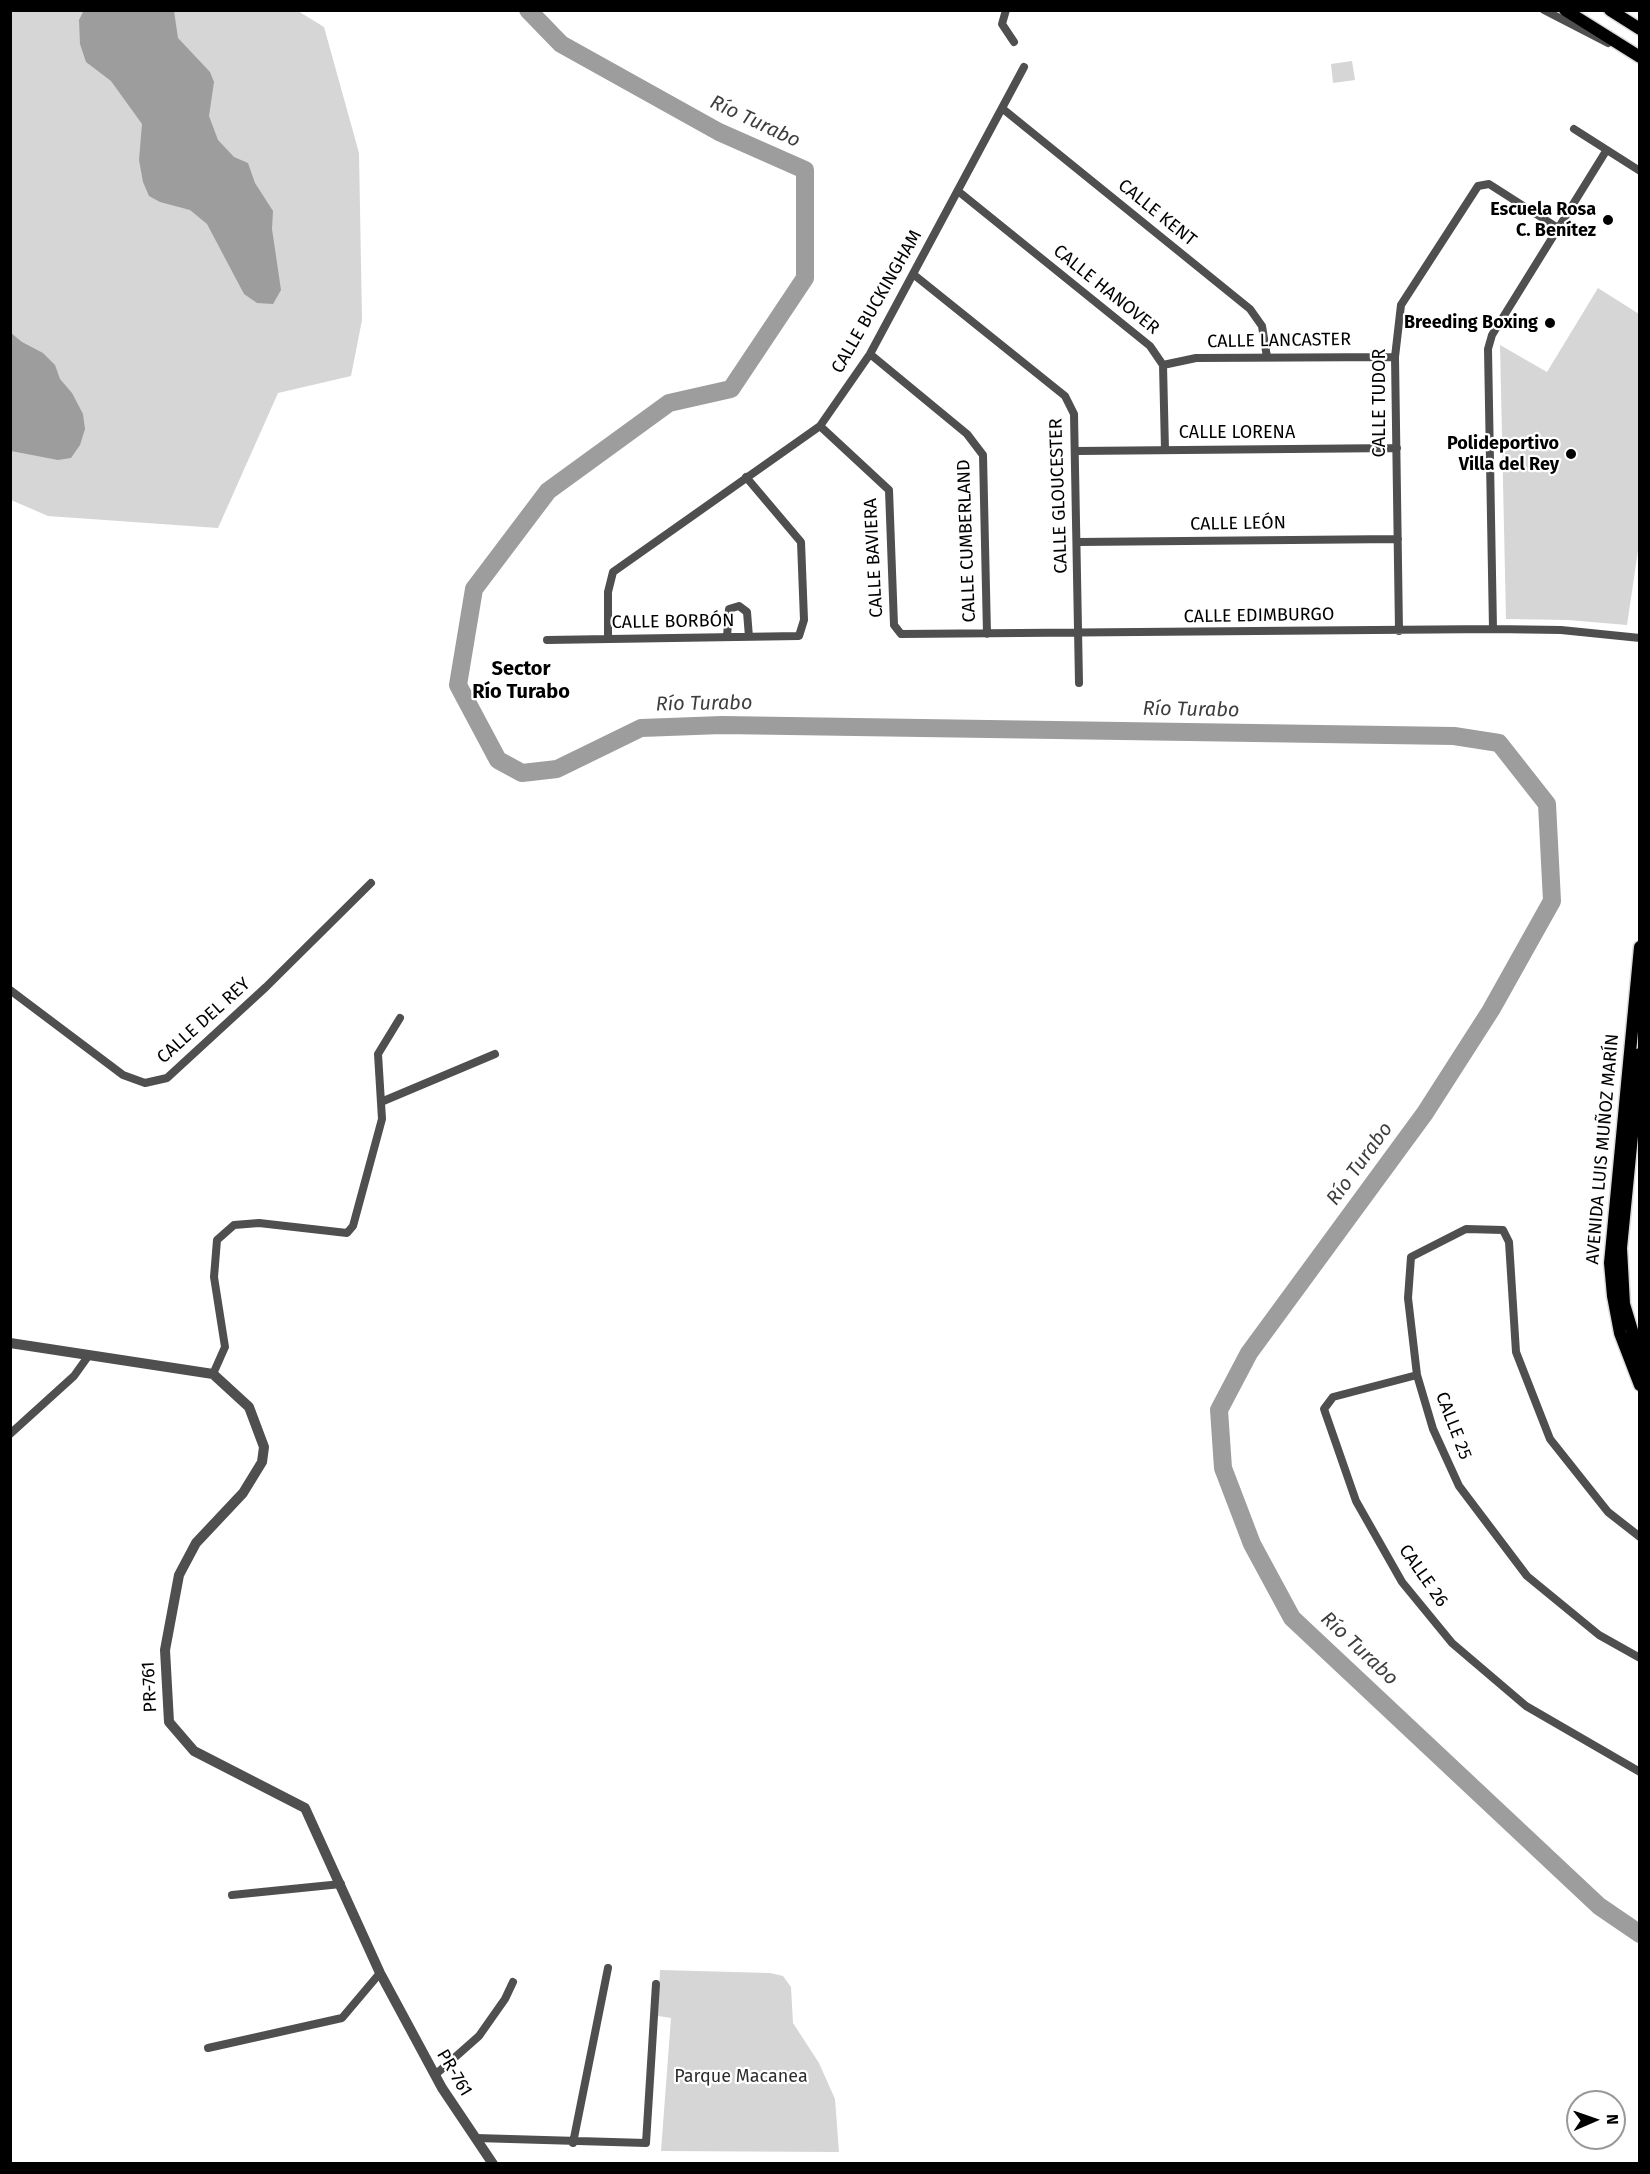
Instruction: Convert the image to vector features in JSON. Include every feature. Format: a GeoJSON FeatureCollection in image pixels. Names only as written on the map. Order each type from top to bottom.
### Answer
{"type":"FeatureCollection","features":[{"type":"Feature","properties":{"kind":"main road"},"geometry":{"type":"LineString","coordinates":[[1566,10],[1637,56]]}},
{"type":"Feature","properties":{"kind":"main road"},"geometry":{"type":"LineString","coordinates":[[1610,10],[1640,29]]}},
{"type":"Feature","properties":{"kind":"main road","name":"AVENIDA LUIS MUÑOZ MARÍN"},"geometry":{"type":"LineString","coordinates":[[1640,947],[1630,1141],[1611,1241],[1611,1281],[1620,1333],[1640,1385]]}},
{"type":"Feature","properties":{"kind":"main road","name":"AVENIDA LUIS MUÑOZ MARÍN"},"geometry":{"type":"LineString","coordinates":[[1640,1054],[1621,1248],[1621,1282],[1624,1304],[1640,1357]]}},
{"type":"Feature","properties":{"kind":"street"},"geometry":{"type":"LineString","coordinates":[[1006,10],[1002,24],[1014,42]]}},
{"type":"Feature","properties":{"kind":"street"},"geometry":{"type":"LineString","coordinates":[[1544,10],[1637,56]]}},
{"type":"Feature","properties":{"kind":"street","name":"CALLE BUCKINGHAM"},"geometry":{"type":"LineString","coordinates":[[608,639],[608,592],[614,572],[820,426],[870,354],[1024,67]]}},
{"type":"Feature","properties":{"kind":"street","name":"CALLE KENT"},"geometry":{"type":"LineString","coordinates":[[1003,109],[1250,309],[1262,326],[1267,357]]}},
{"type":"Feature","properties":{"kind":"street"},"geometry":{"type":"LineString","coordinates":[[1574,129],[1640,171]]}},
{"type":"Feature","properties":{"kind":"street"},"geometry":{"type":"LineString","coordinates":[[1493,629],[1488,349],[1492,335],[1606,150]]}},
{"type":"Feature","properties":{"kind":"street","name":"CALLE TUDOR"},"geometry":{"type":"LineString","coordinates":[[1399,631],[1395,357],[1401,305],[1478,186],[1489,184],[1558,228]]}},
{"type":"Feature","properties":{"kind":"street","name":"CALLE HANOVER"},"geometry":{"type":"LineString","coordinates":[[958,191],[1150,346],[1163,365]]}},
{"type":"Feature","properties":{"kind":"street","name":"CALLE GLOUCESTER"},"geometry":{"type":"LineString","coordinates":[[913,274],[1065,396],[1074,414],[1077,452],[1079,683]]}},
{"type":"Feature","properties":{"kind":"street","name":"CALLE CUMBERLAND"},"geometry":{"type":"LineString","coordinates":[[870,354],[967,434],[983,455],[987,634]]}},
{"type":"Feature","properties":{"kind":"street","name":"CALLE LANCASTER"},"geometry":{"type":"LineString","coordinates":[[1163,365],[1196,358],[1395,357]]}},
{"type":"Feature","properties":{"kind":"street"},"geometry":{"type":"LineString","coordinates":[[1163,365],[1165,450]]}},
{"type":"Feature","properties":{"kind":"street","name":"CALLE BAVIERA"},"geometry":{"type":"LineString","coordinates":[[820,426],[889,490],[894,625],[901,634],[909,636]]}},
{"type":"Feature","properties":{"kind":"street","name":"CALLE LORENA"},"geometry":{"type":"LineString","coordinates":[[1077,452],[1396,448]]}},
{"type":"Feature","properties":{"kind":"street","name":"CALLE BORBÓN"},"geometry":{"type":"LineString","coordinates":[[547,640],[799,636],[804,620],[801,542],[746,477]]}},
{"type":"Feature","properties":{"kind":"street","name":"CALLE LEÓN"},"geometry":{"type":"LineString","coordinates":[[1078,542],[1398,539]]}},
{"type":"Feature","properties":{"kind":"street"},"geometry":{"type":"LineString","coordinates":[[727,637],[729,609],[739,606],[747,612],[749,637]]}},
{"type":"Feature","properties":{"kind":"street","name":"CALLE EDIMBURGO"},"geometry":{"type":"LineString","coordinates":[[909,636],[1493,629],[1561,630],[1640,638]]}},
{"type":"Feature","properties":{"kind":"street","name":"CALLE DEL REY"},"geometry":{"type":"LineString","coordinates":[[10,990],[123,1075],[146,1083],[167,1078],[266,987],[372,883]]}},
{"type":"Feature","properties":{"kind":"street"},"geometry":{"type":"LineString","coordinates":[[10,1343],[213,1374],[225,1347],[214,1277],[217,1240],[234,1226],[259,1223],[347,1233],[353,1226],[382,1119],[378,1054],[400,1018]]}},
{"type":"Feature","properties":{"kind":"street"},"geometry":{"type":"LineString","coordinates":[[381,1102],[495,1054]]}},
{"type":"Feature","properties":{"kind":"street","name":"CALLE 25"},"geometry":{"type":"LineString","coordinates":[[1640,1538],[1608,1512],[1550,1439],[1516,1352],[1509,1242],[1503,1230],[1466,1229],[1411,1257],[1408,1298],[1418,1375],[1433,1429],[1459,1486],[1527,1576],[1599,1635],[1640,1658]]}},
{"type":"Feature","properties":{"kind":"street"},"geometry":{"type":"LineString","coordinates":[[10,1434],[74,1376],[89,1355]]}},
{"type":"Feature","properties":{"kind":"street","name":"PR-761"},"geometry":{"type":"LineString","coordinates":[[213,1374],[249,1407],[264,1447],[262,1462],[243,1493],[196,1543],[179,1575],[165,1650],[169,1722],[194,1751],[304,1808],[381,1973],[435,2075],[493,2163]]}},
{"type":"Feature","properties":{"kind":"street","name":"CALLE 26"},"geometry":{"type":"LineString","coordinates":[[1418,1375],[1333,1397],[1324,1409],[1356,1501],[1402,1582],[1452,1643],[1526,1706],[1640,1772]]}},
{"type":"Feature","properties":{"kind":"street"},"geometry":{"type":"LineString","coordinates":[[232,1895],[341,1884]]}},
{"type":"Feature","properties":{"kind":"street"},"geometry":{"type":"LineString","coordinates":[[573,2143],[608,1968]]}},
{"type":"Feature","properties":{"kind":"street"},"geometry":{"type":"LineString","coordinates":[[208,2048],[342,2018],[381,1973]]}},
{"type":"Feature","properties":{"kind":"street"},"geometry":{"type":"LineString","coordinates":[[435,2075],[479,2036],[505,1999],[513,1982]]}},
{"type":"Feature","properties":{"kind":"street"},"geometry":{"type":"LineString","coordinates":[[476,2138],[573,2143],[646,2143],[656,1984]]}},
{"type":"Feature","properties":{"kind":"green space"},"geometry":{"type":"Polygon","coordinates":[[[11,11],[298,11],[324,27],[359,153],[362,320],[351,376],[278,393],[218,528],[48,516],[11,500],[11,11]]]}},
{"type":"Feature","properties":{"kind":"green space"},"geometry":{"type":"Polygon","coordinates":[[[1352,61],[1355,80],[1333,83],[1331,64],[1352,61]]]}},
{"type":"Feature","properties":{"kind":"green space","name":"Polideportivo Villa del Rey"},"geometry":{"type":"Polygon","coordinates":[[[1598,288],[1639,314],[1640,537],[1627,625],[1568,620],[1506,619],[1500,345],[1547,372],[1598,288]]]}},
{"type":"Feature","properties":{"kind":"green space","name":"Parque Macanea"},"geometry":{"type":"Polygon","coordinates":[[[660,1970],[770,1973],[783,1976],[791,1987],[793,2023],[819,2063],[835,2099],[839,2152],[661,2151],[671,2018],[658,2016],[660,1970]]]}},
{"type":"Feature","properties":{"kind":"shaded area"},"geometry":{"type":"Polygon","coordinates":[[[84,10],[174,11],[178,38],[210,72],[214,82],[209,116],[218,140],[234,157],[248,163],[255,183],[273,211],[272,229],[281,290],[273,304],[257,303],[244,294],[207,224],[190,210],[160,202],[149,196],[143,182],[139,160],[142,124],[111,81],[86,62],[80,44],[79,20],[84,10]]]}},
{"type":"Feature","properties":{"kind":"shaded area"},"geometry":{"type":"Polygon","coordinates":[[[11,333],[22,342],[43,353],[55,365],[60,379],[72,393],[83,414],[85,429],[80,445],[71,458],[58,460],[11,451],[11,333]]]}},
{"type":"Feature","properties":{"kind":"waterway","name":"Río Turabo"},"geometry":{"type":"LineString","coordinates":[[528,10],[561,44],[719,132],[805,170],[805,278],[731,389],[669,403],[548,491],[474,589],[458,685],[498,760],[522,773],[557,769],[641,728],[722,725],[1454,736],[1499,743],[1547,804],[1552,901],[1491,1010],[1425,1113],[1249,1353],[1219,1410],[1223,1468],[1252,1544],[1292,1618],[1599,1906],[1640,1934]]}},
{"type":"Feature","properties":{"kind":"place","name":"Escuela Rosa C. Benítez"},"geometry":{"type":"Point","coordinates":[1608,220]}},
{"type":"Feature","properties":{"kind":"place","name":"Breeding Boxing"},"geometry":{"type":"Point","coordinates":[1550,323]}},
{"type":"Feature","properties":{"kind":"place","name":"Polideportivo Villa del Rey"},"geometry":{"type":"Point","coordinates":[1571,454]}},
{"type":"Feature","properties":{"kind":"district","name":"Sector Río Turabo"},"geometry":{"type":"Point","coordinates":[521,680]}}]}
